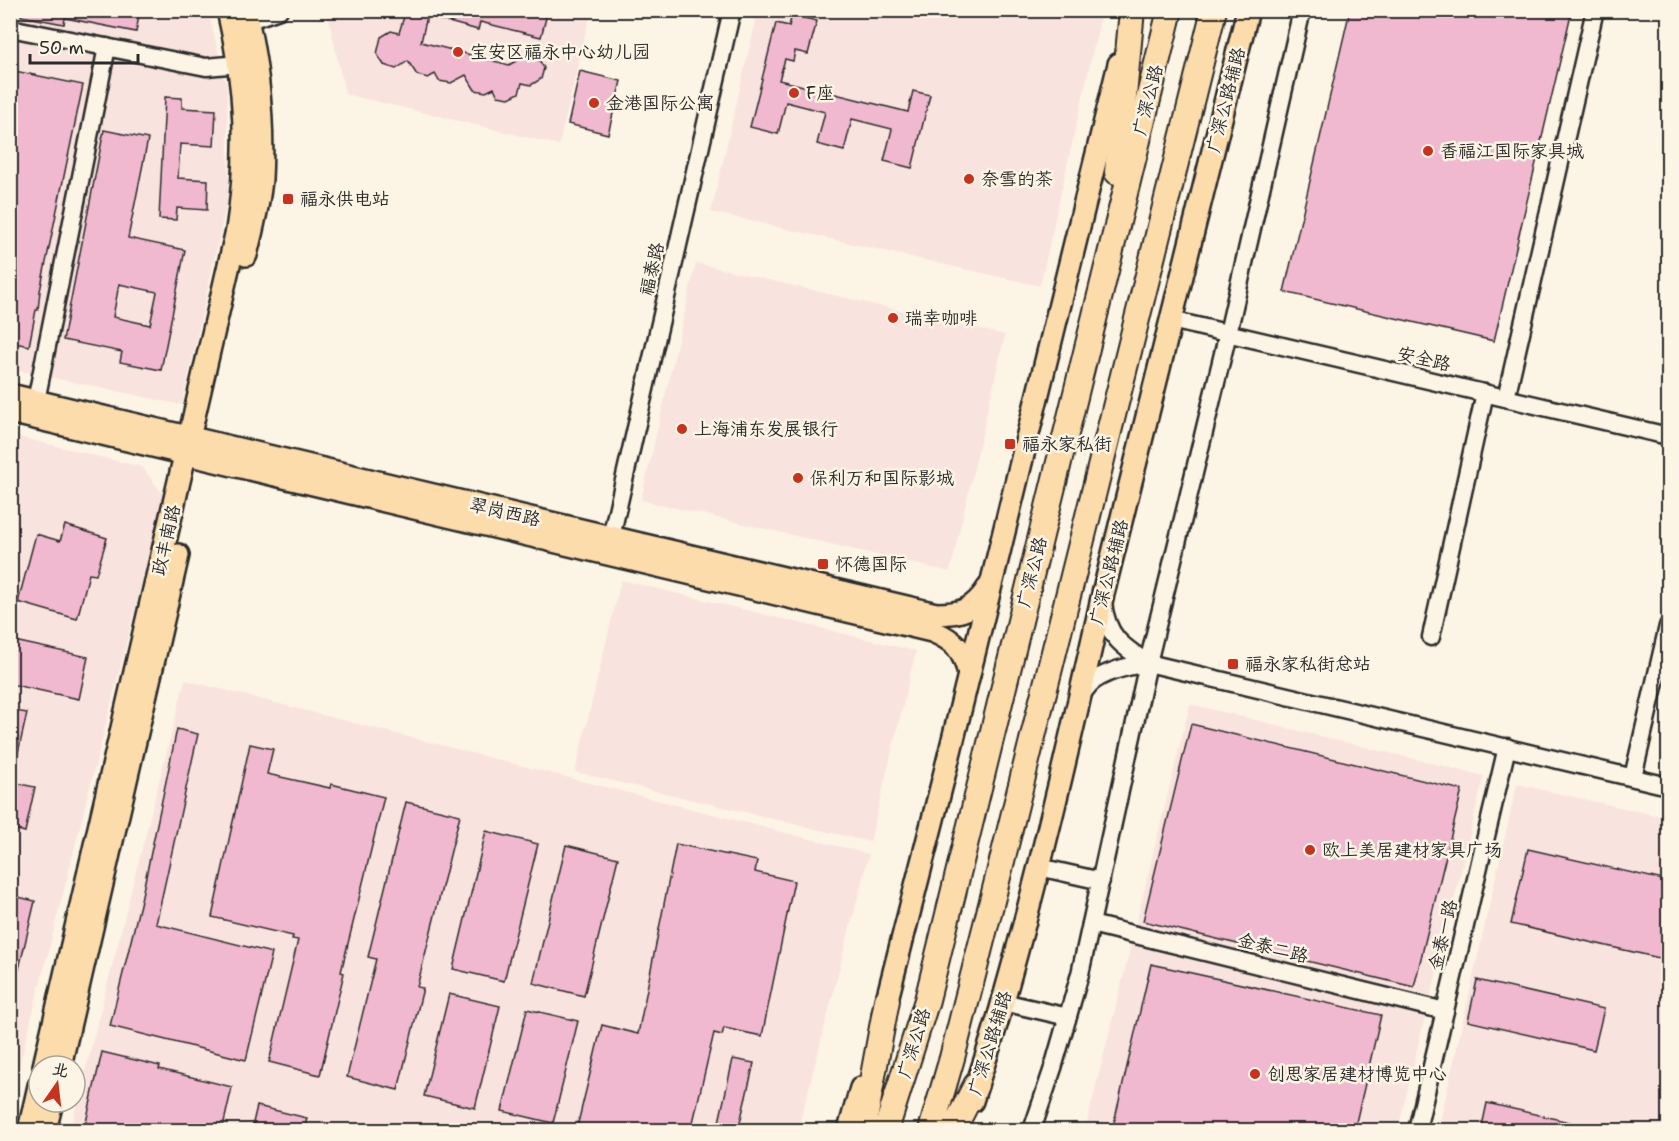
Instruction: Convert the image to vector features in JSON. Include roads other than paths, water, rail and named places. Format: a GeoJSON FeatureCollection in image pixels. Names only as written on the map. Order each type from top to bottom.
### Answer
{"type":"FeatureCollection","features":[{"type":"Feature","properties":{"kind":"highway"},"geometry":{"type":"LineString","coordinates":[[1110,252],[1132,10]]}},
{"type":"Feature","properties":{"kind":"highway","name":"广深公路"},"geometry":{"type":"LineString","coordinates":[[886,1131],[927,1000],[1170,10]]}},
{"type":"Feature","properties":{"kind":"highway"},"geometry":{"type":"LineString","coordinates":[[931,1131],[987,923],[1214,10]]}},
{"type":"Feature","properties":{"kind":"highway"},"geometry":{"type":"LineString","coordinates":[[863,1131],[887,1000]]}},
{"type":"Feature","properties":{"kind":"highway"},"geometry":{"type":"LineString","coordinates":[[953,1131],[976,1085]]}},
{"type":"Feature","properties":{"kind":"main road","name":"政丰南路"},"geometry":{"type":"LineString","coordinates":[[63,1054],[195,447],[243,193],[245,151],[243,105],[239,64],[228,10]]}},
{"type":"Feature","properties":{"kind":"main road"},"geometry":{"type":"LineString","coordinates":[[849,1131],[887,1000],[1132,10]]}},
{"type":"Feature","properties":{"kind":"main road","name":"广深公路辅路"},"geometry":{"type":"LineString","coordinates":[[963,1131],[1003,1002],[1038,867],[1081,695],[1102,598],[1248,10]]}},
{"type":"Feature","properties":{"kind":"main road","name":"政丰南路"},"geometry":{"type":"LineString","coordinates":[[47,1054],[195,447],[256,212],[261,180],[261,141],[259,103],[246,16]]}},
{"type":"Feature","properties":{"kind":"main road","name":"翠岗西路"},"geometry":{"type":"LineString","coordinates":[[10,395],[195,447],[896,613],[954,614],[969,609],[981,600],[990,585]]}},
{"type":"Feature","properties":{"kind":"main road","name":"翠岗西路"},"geometry":{"type":"LineString","coordinates":[[10,412],[195,447],[611,537],[896,613],[945,636],[957,646],[965,658],[969,674]]}},
{"type":"Feature","properties":{"kind":"main road"},"geometry":{"type":"LineString","coordinates":[[29,1131],[33,1114]]}},
{"type":"Feature","properties":{"kind":"main road"},"geometry":{"type":"LineString","coordinates":[[45,1131],[49,1114]]}},
{"type":"Feature","properties":{"kind":"street"},"geometry":{"type":"LineString","coordinates":[[246,16],[279,10]]}},
{"type":"Feature","properties":{"kind":"street"},"geometry":{"type":"LineString","coordinates":[[1032,1131],[1068,1017],[1091,924],[1148,663],[1228,333],[1302,10]]}},
{"type":"Feature","properties":{"kind":"street"},"geometry":{"type":"LineString","coordinates":[[1506,398],[1595,10]]}},
{"type":"Feature","properties":{"kind":"street","name":"福泰路"},"geometry":{"type":"LineString","coordinates":[[611,537],[730,11]]}},
{"type":"Feature","properties":{"kind":"street"},"geometry":{"type":"LineString","coordinates":[[10,28],[206,67],[239,64]]}},
{"type":"Feature","properties":{"kind":"street"},"geometry":{"type":"LineString","coordinates":[[36,401],[106,47]]}},
{"type":"Feature","properties":{"kind":"street","name":"安全路"},"geometry":{"type":"LineString","coordinates":[[1171,320],[1668,436]]}},
{"type":"Feature","properties":{"kind":"street"},"geometry":{"type":"LineString","coordinates":[[1431,637],[1485,393]]}},
{"type":"Feature","properties":{"kind":"street"},"geometry":{"type":"LineString","coordinates":[[1102,598],[1104,615],[1113,635],[1128,650],[1148,663],[1668,786]]}},
{"type":"Feature","properties":{"kind":"street"},"geometry":{"type":"LineString","coordinates":[[1633,777],[1668,627]]}},
{"type":"Feature","properties":{"kind":"street"},"geometry":{"type":"LineString","coordinates":[[1081,695],[1091,683],[1105,675],[1131,665],[1148,663]]}},
{"type":"Feature","properties":{"kind":"street","name":"金泰一路"},"geometry":{"type":"LineString","coordinates":[[1417,1131],[1507,747]]}},
{"type":"Feature","properties":{"kind":"street"},"geometry":{"type":"LineString","coordinates":[[1038,867],[1101,881]]}},
{"type":"Feature","properties":{"kind":"street","name":"金泰二路"},"geometry":{"type":"LineString","coordinates":[[1091,924],[1445,1011]]}},
{"type":"Feature","properties":{"kind":"street"},"geometry":{"type":"LineString","coordinates":[[1003,1002],[1068,1017]]}},
{"type":"Feature","properties":{"kind":"place","name":"宝安区福永中心幼儿园"},"geometry":{"type":"Point","coordinates":[458,52]}},
{"type":"Feature","properties":{"kind":"place","name":"F座"},"geometry":{"type":"Point","coordinates":[794,93]}},
{"type":"Feature","properties":{"kind":"place","name":"金港国际公寓"},"geometry":{"type":"Point","coordinates":[594,103]}},
{"type":"Feature","properties":{"kind":"place","name":"香福江国际家具城"},"geometry":{"type":"Point","coordinates":[1428,151]}},
{"type":"Feature","properties":{"kind":"place","name":"奈雪的茶"},"geometry":{"type":"Point","coordinates":[969,179]}},
{"type":"Feature","properties":{"kind":"place","name":"福永供电站"},"geometry":{"type":"Point","coordinates":[288,199]}},
{"type":"Feature","properties":{"kind":"place","name":"瑞幸咖啡"},"geometry":{"type":"Point","coordinates":[893,318]}},
{"type":"Feature","properties":{"kind":"place","name":"上海浦东发展银行"},"geometry":{"type":"Point","coordinates":[682,429]}},
{"type":"Feature","properties":{"kind":"place","name":"福永家私街"},"geometry":{"type":"Point","coordinates":[1010,444]}},
{"type":"Feature","properties":{"kind":"place","name":"保利万和国际影城"},"geometry":{"type":"Point","coordinates":[798,478]}},
{"type":"Feature","properties":{"kind":"place","name":"怀德国际"},"geometry":{"type":"Point","coordinates":[823,564]}},
{"type":"Feature","properties":{"kind":"place","name":"福永家私街总站"},"geometry":{"type":"Point","coordinates":[1233,664]}},
{"type":"Feature","properties":{"kind":"place","name":"欧上美居建材家具广场"},"geometry":{"type":"Point","coordinates":[1310,850]}},
{"type":"Feature","properties":{"kind":"place","name":"创思家居建材博览中心"},"geometry":{"type":"Point","coordinates":[1255,1074]}}]}
